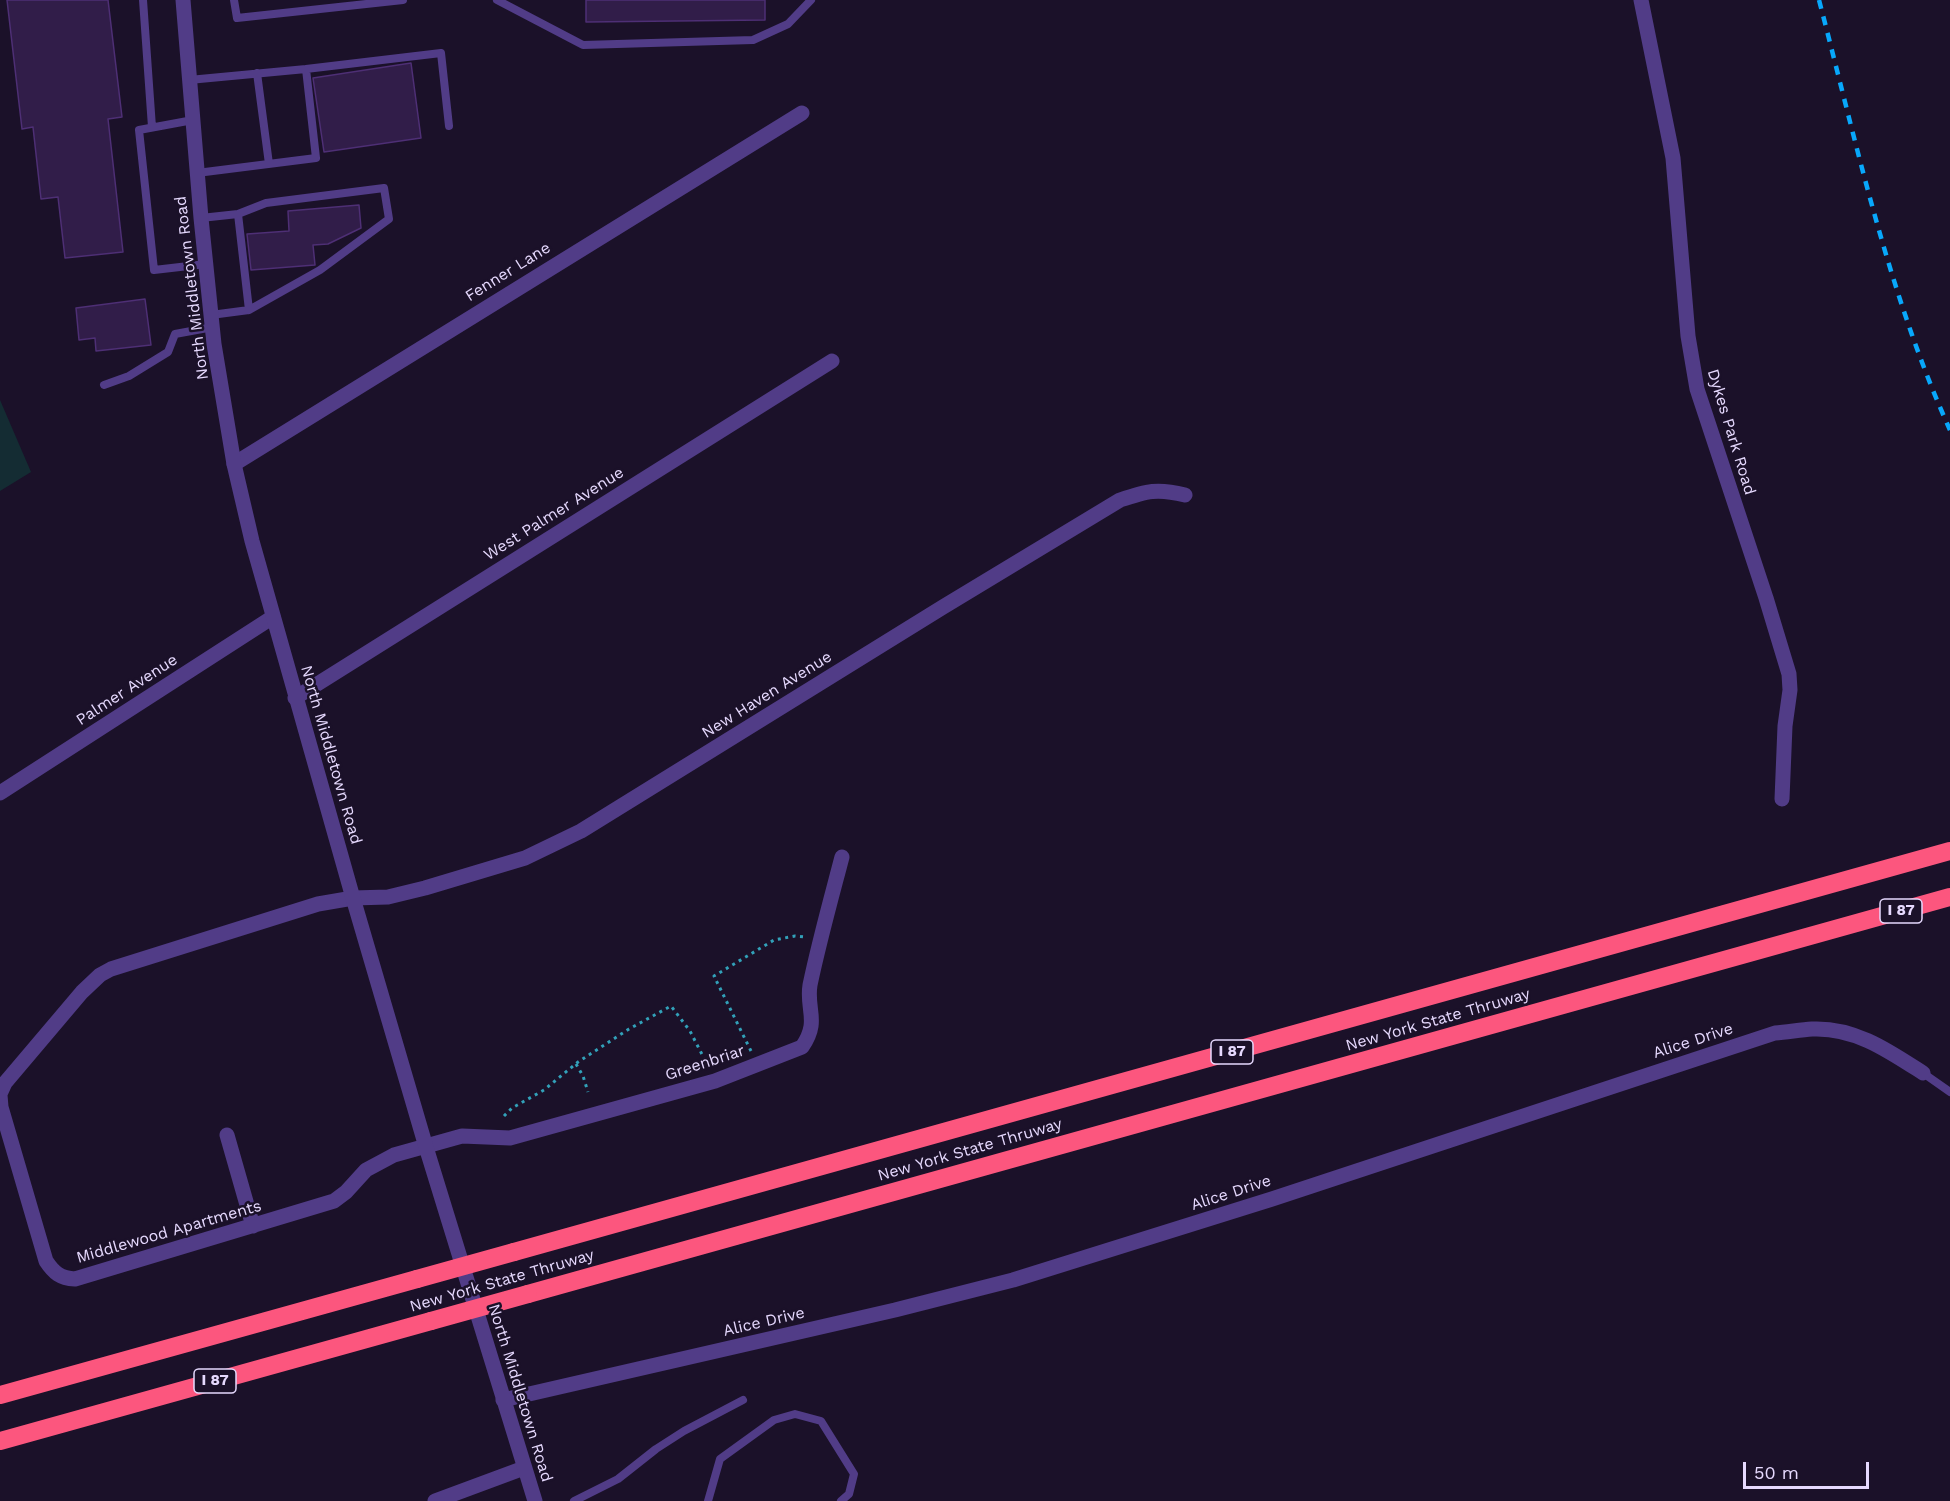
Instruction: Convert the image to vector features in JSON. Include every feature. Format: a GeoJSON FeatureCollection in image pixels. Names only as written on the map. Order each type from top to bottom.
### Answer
{"type":"FeatureCollection","features":[{"type":"Feature","properties":{"kind":"highway","name":"New York State Thruway"},"geometry":{"type":"LineString","coordinates":[[0,1395],[1950,851]]}},
{"type":"Feature","properties":{"kind":"highway","name":"New York State Thruway"},"geometry":{"type":"LineString","coordinates":[[0,1441],[1950,897]]}},
{"type":"Feature","properties":{"kind":"street","name":"North Middletown Road"},"geometry":{"type":"LineString","coordinates":[[183,0],[212,321],[234,464],[252,541],[295,698],[426,1147],[535,1501]]}},
{"type":"Feature","properties":{"kind":"street","name":"Dykes Park Road"},"geometry":{"type":"LineString","coordinates":[[1641,0],[1673,158],[1688,336],[1697,389],[1789,674],[1790,690],[1785,726],[1782,799]]}},
{"type":"Feature","properties":{"kind":"street","name":"Fenner Lane"},"geometry":{"type":"LineString","coordinates":[[234,464],[802,113]]}},
{"type":"Feature","properties":{"kind":"street","name":"West Palmer Avenue"},"geometry":{"type":"LineString","coordinates":[[295,698],[832,362]]}},
{"type":"Feature","properties":{"kind":"street","name":"New Haven Avenue"},"geometry":{"type":"LineString","coordinates":[[353,898],[388,897],[425,888],[525,858],[581,831],[1120,500],[1148,490],[1167,490],[1185,495]]}},
{"type":"Feature","properties":{"kind":"street","name":"Palmer Avenue"},"geometry":{"type":"LineString","coordinates":[[0,793],[273,617]]}},
{"type":"Feature","properties":{"kind":"street","name":"Greenbriar"},"geometry":{"type":"LineString","coordinates":[[426,1147],[462,1136],[510,1138],[715,1081],[802,1047],[810,1036],[812,1024],[810,988],[842,857]]}},
{"type":"Feature","properties":{"kind":"street","name":"Middlewood Apartments"},"geometry":{"type":"LineString","coordinates":[[353,898],[307,908],[122,965],[100,975],[74,1001],[5,1083],[0,1094],[6,1144],[46,1261],[53,1272],[63,1278],[75,1279],[334,1201],[346,1192],[366,1170],[379,1162],[426,1147]]}},
{"type":"Feature","properties":{"kind":"street","name":"Alice Drive"},"geometry":{"type":"LineString","coordinates":[[503,1400],[895,1310],[1013,1280],[1272,1199],[1775,1033],[1815,1029],[1848,1033],[1880,1045],[1923,1073]]}},
{"type":"Feature","properties":{"kind":"street"},"geometry":{"type":"LineString","coordinates":[[227,1135],[253,1226]]}},
{"type":"Feature","properties":{"kind":"street"},"geometry":{"type":"LineString","coordinates":[[435,1501],[524,1468]]}},
{"type":"Feature","properties":{"kind":"lane"},"geometry":{"type":"LineString","coordinates":[[143,0],[152,127]]}},
{"type":"Feature","properties":{"kind":"lane"},"geometry":{"type":"LineString","coordinates":[[234,0],[237,18],[403,0]]}},
{"type":"Feature","properties":{"kind":"lane"},"geometry":{"type":"LineString","coordinates":[[497,0],[583,45],[753,40],[788,24],[811,0]]}},
{"type":"Feature","properties":{"kind":"lane"},"geometry":{"type":"LineString","coordinates":[[189,80],[441,53],[449,126]]}},
{"type":"Feature","properties":{"kind":"lane"},"geometry":{"type":"LineString","coordinates":[[197,173],[316,158],[306,69]]}},
{"type":"Feature","properties":{"kind":"lane"},"geometry":{"type":"LineString","coordinates":[[257,73],[269,164]]}},
{"type":"Feature","properties":{"kind":"lane"},"geometry":{"type":"LineString","coordinates":[[193,120],[139,130],[154,270],[206,264]]}},
{"type":"Feature","properties":{"kind":"lane"},"geometry":{"type":"LineString","coordinates":[[104,385],[129,376],[168,352],[175,334],[249,310],[320,270],[389,219],[384,188],[266,203],[238,214],[201,218]]}},
{"type":"Feature","properties":{"kind":"lane"},"geometry":{"type":"LineString","coordinates":[[238,214],[249,310]]}},
{"type":"Feature","properties":{"kind":"lane","name":"Alice Drive"},"geometry":{"type":"LineString","coordinates":[[1923,1073],[1950,1092]]}},
{"type":"Feature","properties":{"kind":"lane"},"geometry":{"type":"LineString","coordinates":[[574,1501],[618,1479],[656,1449],[684,1431],[743,1400]]}},
{"type":"Feature","properties":{"kind":"lane"},"geometry":{"type":"LineString","coordinates":[[708,1501],[720,1459],[774,1420],[795,1414],[821,1421],[854,1474],[849,1494],[841,1501]]}},
{"type":"Feature","properties":{"kind":"path"},"geometry":{"type":"LineString","coordinates":[[757,1065],[714,976],[774,940],[795,936],[822,938]]}},
{"type":"Feature","properties":{"kind":"path"},"geometry":{"type":"LineString","coordinates":[[504,1116],[512,1108],[544,1090],[576,1064],[629,1029],[671,1006],[690,1031],[715,1081]]}},
{"type":"Feature","properties":{"kind":"path"},"geometry":{"type":"LineString","coordinates":[[576,1064],[588,1092]]}},
{"type":"Feature","properties":{"kind":"shaded area"},"geometry":{"type":"Polygon","coordinates":[[[0,400],[31,472],[0,491],[0,400]]]}},
{"type":"Feature","properties":{"kind":"building"},"geometry":{"type":"Polygon","coordinates":[[[7,0],[108,0],[122,117],[108,119],[123,252],[65,258],[58,197],[41,199],[33,127],[22,129],[7,0]]]}},
{"type":"Feature","properties":{"kind":"building"},"geometry":{"type":"Polygon","coordinates":[[[586,0],[765,0],[765,20],[586,22],[586,0]]]}},
{"type":"Feature","properties":{"kind":"building"},"geometry":{"type":"Polygon","coordinates":[[[411,63],[421,138],[324,152],[313,78],[411,63]]]}},
{"type":"Feature","properties":{"kind":"building"},"geometry":{"type":"Polygon","coordinates":[[[359,205],[361,228],[328,244],[313,245],[315,265],[251,270],[247,234],[289,231],[288,211],[359,205]]]}},
{"type":"Feature","properties":{"kind":"building"},"geometry":{"type":"Polygon","coordinates":[[[145,299],[151,345],[96,351],[95,338],[79,340],[76,308],[145,299]]]}},
{"type":"Feature","properties":{"kind":"railway"},"geometry":{"type":"LineString","coordinates":[[1819,0],[1891,272],[1928,378],[1950,430]]}}]}
